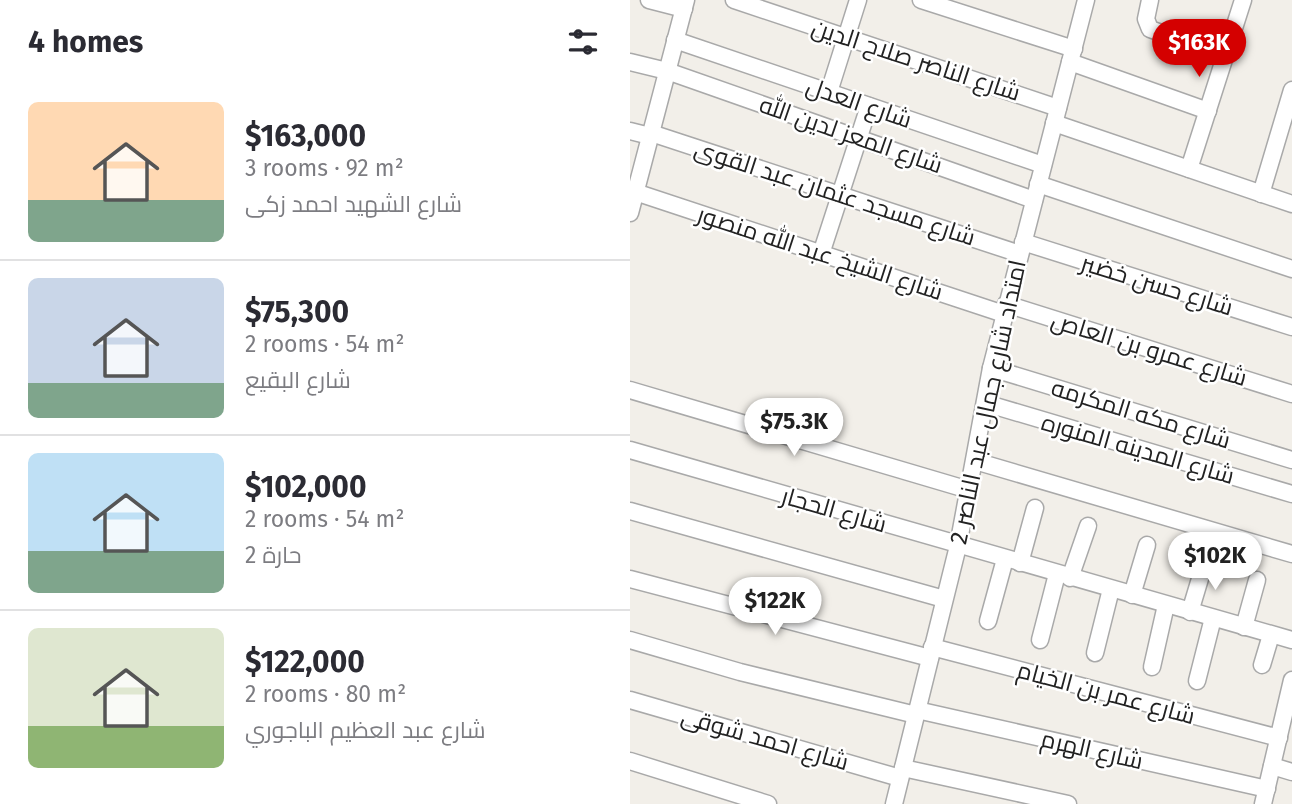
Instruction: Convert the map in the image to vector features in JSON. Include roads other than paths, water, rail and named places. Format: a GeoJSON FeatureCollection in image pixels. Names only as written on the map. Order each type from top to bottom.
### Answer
{"type":"FeatureCollection","features":[{"type":"Feature","properties":{"kind":"street"},"geometry":{"type":"LineString","coordinates":[[632,201],[685,4],[649,0]]}},
{"type":"Feature","properties":{"kind":"street","name":"شارع الناصر صلاح الدين"},"geometry":{"type":"LineString","coordinates":[[734,0],[846,37],[1189,169],[1292,204]]}},
{"type":"Feature","properties":{"kind":"street"},"geometry":{"type":"LineString","coordinates":[[829,92],[858,0]]}},
{"type":"Feature","properties":{"kind":"street"},"geometry":{"type":"LineString","coordinates":[[921,0],[1072,55],[1208,111]]}},
{"type":"Feature","properties":{"kind":"street","name":"امتداد شارع جمال عبد الناصر 2"},"geometry":{"type":"LineString","coordinates":[[894,804],[958,546],[991,368],[1005,309],[1086,0]]}},
{"type":"Feature","properties":{"kind":"street"},"geometry":{"type":"LineString","coordinates":[[1150,0],[1146,19],[1150,29],[1225,56]]}},
{"type":"Feature","properties":{"kind":"street"},"geometry":{"type":"LineString","coordinates":[[1189,169],[1243,0]]}},
{"type":"Feature","properties":{"kind":"street","name":"شارع العدل"},"geometry":{"type":"LineString","coordinates":[[675,40],[1043,165]]}},
{"type":"Feature","properties":{"kind":"street","name":"شارع المعز لدين الله"},"geometry":{"type":"LineString","coordinates":[[630,62],[667,71],[859,138],[1292,269]]}},
{"type":"Feature","properties":{"kind":"street"},"geometry":{"type":"LineString","coordinates":[[1261,194],[1292,90]]}},
{"type":"Feature","properties":{"kind":"street"},"geometry":{"type":"LineString","coordinates":[[821,254],[869,106]]}},
{"type":"Feature","properties":{"kind":"street","name":"شارع مسجد عثمان عبد القوى"},"geometry":{"type":"LineString","coordinates":[[630,131],[650,134],[1021,248]]}},
{"type":"Feature","properties":{"kind":"street"},"geometry":{"type":"LineString","coordinates":[[1276,146],[1292,152]]}},
{"type":"Feature","properties":{"kind":"street","name":"شارع الشيخ عبد الله منصور"},"geometry":{"type":"LineString","coordinates":[[632,201],[1005,309]]}},
{"type":"Feature","properties":{"kind":"street","name":"شارع حسن خضير"},"geometry":{"type":"LineString","coordinates":[[1021,248],[1292,327]]}},
{"type":"Feature","properties":{"kind":"street","name":"شارع عمرو بن العاص"},"geometry":{"type":"LineString","coordinates":[[1005,309],[1292,394]]}},
{"type":"Feature","properties":{"kind":"street","name":"شارع مكه المكرمه"},"geometry":{"type":"LineString","coordinates":[[991,368],[1292,460]]}},
{"type":"Feature","properties":{"kind":"street"},"geometry":{"type":"LineString","coordinates":[[630,390],[969,490]]}},
{"type":"Feature","properties":{"kind":"street","name":"شارع المدينه المنوره"},"geometry":{"type":"LineString","coordinates":[[985,403],[1292,494]]}},
{"type":"Feature","properties":{"kind":"street","name":"شارع الحجار"},"geometry":{"type":"LineString","coordinates":[[630,450],[1292,640]]}},
{"type":"Feature","properties":{"kind":"street"},"geometry":{"type":"LineString","coordinates":[[975,461],[1292,554]]}},
{"type":"Feature","properties":{"kind":"street"},"geometry":{"type":"LineString","coordinates":[[988,621],[1035,508]]}},
{"type":"Feature","properties":{"kind":"street"},"geometry":{"type":"LineString","coordinates":[[630,511],[944,599]]}},
{"type":"Feature","properties":{"kind":"street"},"geometry":{"type":"LineString","coordinates":[[1040,640],[1064,576],[1088,526]]}},
{"type":"Feature","properties":{"kind":"street"},"geometry":{"type":"LineString","coordinates":[[1132,595],[1147,545]]}},
{"type":"Feature","properties":{"kind":"street"},"geometry":{"type":"LineString","coordinates":[[1190,611],[1205,562]]}},
{"type":"Feature","properties":{"kind":"street","name":"شارع عمر بن الخيام"},"geometry":{"type":"LineString","coordinates":[[630,579],[931,652],[1284,729]]}},
{"type":"Feature","properties":{"kind":"street"},"geometry":{"type":"LineString","coordinates":[[1244,627],[1257,580]]}},
{"type":"Feature","properties":{"kind":"street"},"geometry":{"type":"LineString","coordinates":[[1095,653],[1111,589]]}},
{"type":"Feature","properties":{"kind":"street"},"geometry":{"type":"LineString","coordinates":[[1152,667],[1166,605]]}},
{"type":"Feature","properties":{"kind":"street"},"geometry":{"type":"LineString","coordinates":[[1197,681],[1213,618]]}},
{"type":"Feature","properties":{"kind":"street"},"geometry":{"type":"LineString","coordinates":[[1262,665],[1271,635]]}},
{"type":"Feature","properties":{"kind":"street","name":"شارع الهرم"},"geometry":{"type":"LineString","coordinates":[[630,640],[740,672],[1265,797]]}},
{"type":"Feature","properties":{"kind":"street"},"geometry":{"type":"LineString","coordinates":[[1265,797],[1284,729],[1291,686]]}},
{"type":"Feature","properties":{"kind":"street","name":"شارع احمد شوقى"},"geometry":{"type":"LineString","coordinates":[[630,700],[902,773],[1068,804]]}},
{"type":"Feature","properties":{"kind":"street"},"geometry":{"type":"LineString","coordinates":[[630,761],[768,804]]}},
{"type":"Feature","properties":{"kind":"street"},"geometry":{"type":"LineString","coordinates":[[1272,766],[1292,772]]}}]}
